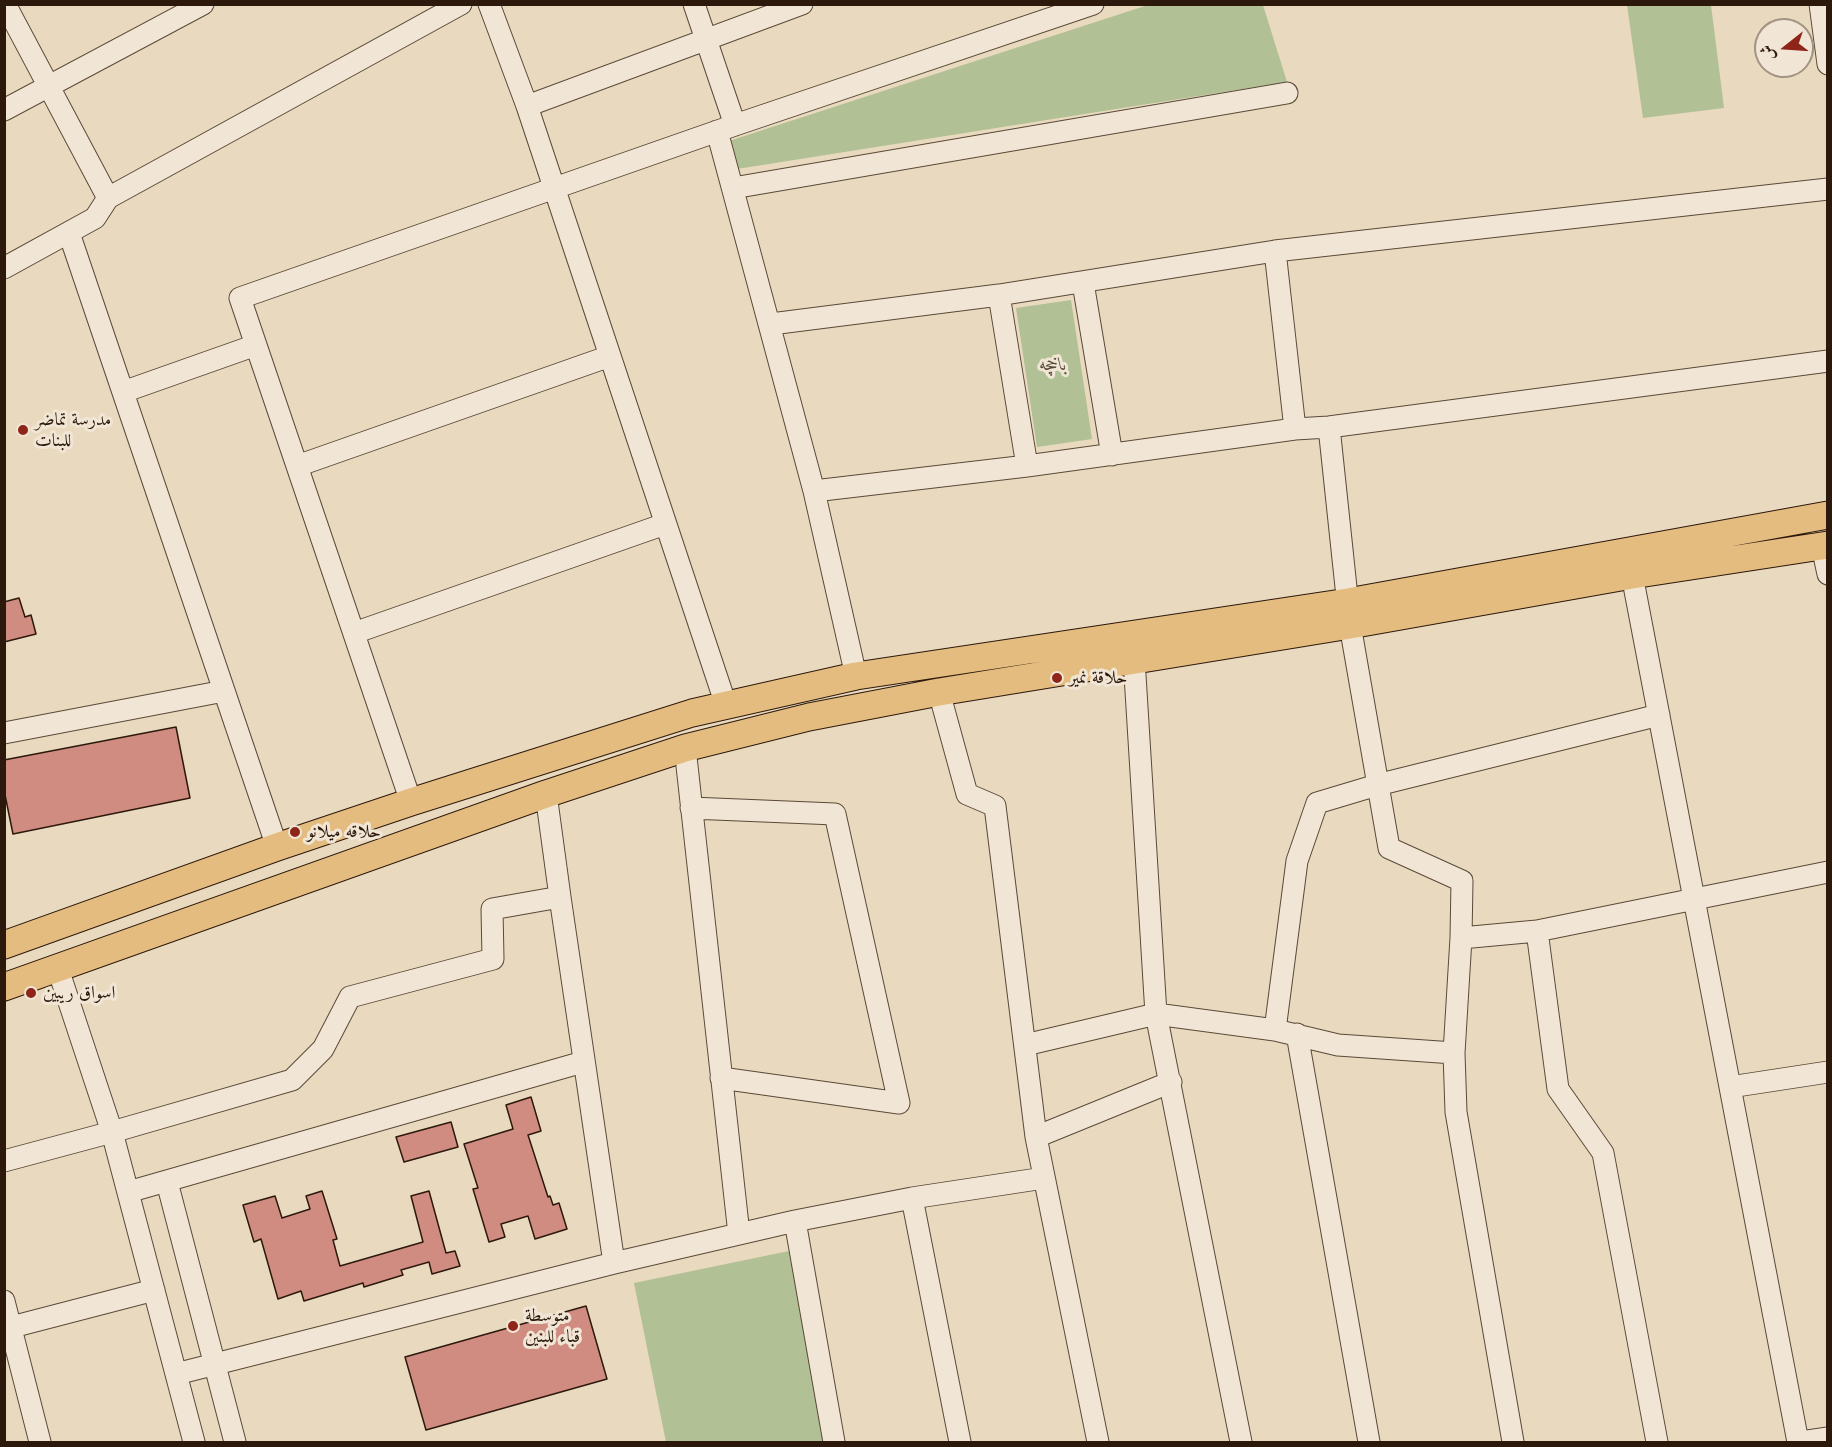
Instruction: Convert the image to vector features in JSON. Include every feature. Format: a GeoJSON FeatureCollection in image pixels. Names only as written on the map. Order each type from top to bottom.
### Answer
{"type":"FeatureCollection","features":[{"type":"Feature","properties":{"kind":"main road"},"geometry":{"type":"LineString","coordinates":[[4,987],[546,794],[685,748],[809,717],[939,692],[1134,660],[1349,613],[1827,515]]}},
{"type":"Feature","properties":{"kind":"main road"},"geometry":{"type":"LineString","coordinates":[[4,945],[411,802],[681,717],[856,676],[1632,575],[1825,545]]}},
{"type":"Feature","properties":{"kind":"street"},"geometry":{"type":"LineString","coordinates":[[5,4],[108,198]]}},
{"type":"Feature","properties":{"kind":"street"},"geometry":{"type":"LineString","coordinates":[[4,110],[203,4]]}},
{"type":"Feature","properties":{"kind":"street"},"geometry":{"type":"LineString","coordinates":[[4,268],[95,218],[108,198],[461,4]]}},
{"type":"Feature","properties":{"kind":"street"},"geometry":{"type":"LineString","coordinates":[[489,4],[526,106],[726,705]]}},
{"type":"Feature","properties":{"kind":"street"},"geometry":{"type":"LineString","coordinates":[[694,4],[707,40],[726,128],[733,188],[814,492],[856,676]]}},
{"type":"Feature","properties":{"kind":"street"},"geometry":{"type":"LineString","coordinates":[[526,106],[802,4]]}},
{"type":"Feature","properties":{"kind":"street"},"geometry":{"type":"LineString","coordinates":[[411,802],[240,298],[726,128],[1093,4]]}},
{"type":"Feature","properties":{"kind":"street"},"geometry":{"type":"LineString","coordinates":[[1820,4],[1827,64]]}},
{"type":"Feature","properties":{"kind":"street"},"geometry":{"type":"LineString","coordinates":[[733,188],[1287,93]]}},
{"type":"Feature","properties":{"kind":"street"},"geometry":{"type":"LineString","coordinates":[[771,324],[1083,283],[1275,251],[1827,189]]}},
{"type":"Feature","properties":{"kind":"street"},"geometry":{"type":"LineString","coordinates":[[69,233],[278,847]]}},
{"type":"Feature","properties":{"kind":"street"},"geometry":{"type":"LineString","coordinates":[[1275,251],[1295,429]]}},
{"type":"Feature","properties":{"kind":"street"},"geometry":{"type":"LineString","coordinates":[[1083,283],[1112,455]]}},
{"type":"Feature","properties":{"kind":"street"},"geometry":{"type":"LineString","coordinates":[[999,295],[1026,466]]}},
{"type":"Feature","properties":{"kind":"street"},"geometry":{"type":"LineString","coordinates":[[123,392],[256,345]]}},
{"type":"Feature","properties":{"kind":"street"},"geometry":{"type":"LineString","coordinates":[[297,466],[610,356]]}},
{"type":"Feature","properties":{"kind":"street"},"geometry":{"type":"LineString","coordinates":[[814,492],[1827,361]]}},
{"type":"Feature","properties":{"kind":"street"},"geometry":{"type":"LineString","coordinates":[[1329,427],[1349,613],[1389,848],[1462,881],[1454,1053],[1456,1112],[1513,1443]]}},
{"type":"Feature","properties":{"kind":"street"},"geometry":{"type":"LineString","coordinates":[[354,633],[665,524]]}},
{"type":"Feature","properties":{"kind":"street"},"geometry":{"type":"LineString","coordinates":[[1825,545],[1827,574]]}},
{"type":"Feature","properties":{"kind":"street"},"geometry":{"type":"LineString","coordinates":[[1632,575],[1799,1443],[1827,1438]]}},
{"type":"Feature","properties":{"kind":"street"},"geometry":{"type":"LineString","coordinates":[[1134,660],[1156,1014],[1241,1443]]}},
{"type":"Feature","properties":{"kind":"street"},"geometry":{"type":"LineString","coordinates":[[4,733],[224,691]]}},
{"type":"Feature","properties":{"kind":"street"},"geometry":{"type":"LineString","coordinates":[[939,692],[967,794],[995,806],[1036,1137],[1098,1443]]}},
{"type":"Feature","properties":{"kind":"street"},"geometry":{"type":"LineString","coordinates":[[1275,1030],[1297,861],[1317,803],[1377,785],[1659,715]]}},
{"type":"Feature","properties":{"kind":"street"},"geometry":{"type":"LineString","coordinates":[[685,748],[739,1234]]}},
{"type":"Feature","properties":{"kind":"street"},"geometry":{"type":"LineString","coordinates":[[546,794],[583,1062],[614,1263]]}},
{"type":"Feature","properties":{"kind":"street"},"geometry":{"type":"LineString","coordinates":[[691,808],[835,814],[899,1103],[721,1078]]}},
{"type":"Feature","properties":{"kind":"street"},"geometry":{"type":"LineString","coordinates":[[1461,938],[1537,931],[1827,872]]}},
{"type":"Feature","properties":{"kind":"street"},"geometry":{"type":"LineString","coordinates":[[4,1161],[292,1080],[323,1048],[350,997],[493,959],[492,909],[560,897]]}},
{"type":"Feature","properties":{"kind":"street"},"geometry":{"type":"LineString","coordinates":[[1537,931],[1558,1089],[1603,1153],[1657,1443]]}},
{"type":"Feature","properties":{"kind":"street"},"geometry":{"type":"LineString","coordinates":[[58,969],[112,1132],[192,1442]]}},
{"type":"Feature","properties":{"kind":"street"},"geometry":{"type":"LineString","coordinates":[[1025,1045],[1156,1014],[1275,1030],[1338,1045],[1454,1053]]}},
{"type":"Feature","properties":{"kind":"street"},"geometry":{"type":"LineString","coordinates":[[1297,1034],[1368,1443]]}},
{"type":"Feature","properties":{"kind":"street"},"geometry":{"type":"LineString","coordinates":[[128,1192],[583,1062]]}},
{"type":"Feature","properties":{"kind":"street"},"geometry":{"type":"LineString","coordinates":[[1730,1087],[1827,1072]]}},
{"type":"Feature","properties":{"kind":"street"},"geometry":{"type":"LineString","coordinates":[[1036,1137],[1171,1083]]}},
{"type":"Feature","properties":{"kind":"street"},"geometry":{"type":"LineString","coordinates":[[176,1374],[215,1366],[614,1263],[795,1221],[912,1198],[1044,1178]]}},
{"type":"Feature","properties":{"kind":"street"},"geometry":{"type":"LineString","coordinates":[[167,1182],[235,1443]]}},
{"type":"Feature","properties":{"kind":"street"},"geometry":{"type":"LineString","coordinates":[[912,1198],[960,1443]]}},
{"type":"Feature","properties":{"kind":"street"},"geometry":{"type":"LineString","coordinates":[[795,1221],[834,1443]]}},
{"type":"Feature","properties":{"kind":"street"},"geometry":{"type":"LineString","coordinates":[[8,1329],[154,1290]]}},
{"type":"Feature","properties":{"kind":"street"},"geometry":{"type":"LineString","coordinates":[[4,1301],[8,1329],[40,1443]]}},
{"type":"Feature","properties":{"kind":"green space"},"geometry":{"type":"Polygon","coordinates":[[[1148,5],[1263,5],[1287,82],[737,169],[729,141],[1148,5]]]}},
{"type":"Feature","properties":{"kind":"green space"},"geometry":{"type":"Polygon","coordinates":[[[1627,5],[1711,5],[1724,108],[1643,118],[1627,5]]]}},
{"type":"Feature","properties":{"kind":"green space","name":"باخچە"},"geometry":{"type":"Polygon","coordinates":[[[1071,300],[1092,439],[1037,447],[1016,308],[1071,300]]]}},
{"type":"Feature","properties":{"kind":"green space"},"geometry":{"type":"Polygon","coordinates":[[[789,1251],[827,1442],[666,1442],[634,1283],[789,1251]]]}},
{"type":"Feature","properties":{"kind":"building"},"geometry":{"type":"Polygon","coordinates":[[[19,598],[25,617],[31,615],[36,634],[4,642],[4,602],[19,598]]]}},
{"type":"Feature","properties":{"kind":"building"},"geometry":{"type":"Polygon","coordinates":[[[176,727],[190,798],[13,834],[4,790],[4,760],[176,727]]]}},
{"type":"Feature","properties":{"kind":"building"},"geometry":{"type":"Polygon","coordinates":[[[531,1097],[541,1131],[528,1135],[548,1197],[550,1196],[553,1205],[559,1203],[567,1229],[535,1239],[528,1216],[501,1224],[505,1237],[489,1242],[473,1189],[478,1188],[464,1144],[513,1129],[506,1105],[531,1097]]]}},
{"type":"Feature","properties":{"kind":"building"},"geometry":{"type":"Polygon","coordinates":[[[451,1122],[458,1147],[404,1162],[396,1137],[451,1122]]]}},
{"type":"Feature","properties":{"kind":"building"},"geometry":{"type":"Polygon","coordinates":[[[322,1191],[337,1239],[333,1240],[340,1266],[423,1242],[411,1196],[429,1191],[446,1253],[455,1251],[460,1266],[432,1274],[429,1262],[401,1270],[403,1275],[364,1287],[363,1283],[304,1301],[301,1291],[278,1299],[261,1239],[254,1242],[243,1205],[275,1196],[282,1218],[310,1209],[306,1196],[322,1191]]]}},
{"type":"Feature","properties":{"kind":"building"},"geometry":{"type":"Polygon","coordinates":[[[586,1306],[607,1379],[426,1430],[405,1357],[586,1306]]]}},
{"type":"Feature","properties":{"kind":"place","name":"مدرسة تماضر للبنات"},"geometry":{"type":"Point","coordinates":[23,430]}},
{"type":"Feature","properties":{"kind":"place","name":"حلاقة نمير"},"geometry":{"type":"Point","coordinates":[1057,678]}},
{"type":"Feature","properties":{"kind":"place","name":"حلاقه ميلانو"},"geometry":{"type":"Point","coordinates":[295,832]}},
{"type":"Feature","properties":{"kind":"place","name":"اسواق ريبين"},"geometry":{"type":"Point","coordinates":[31,993]}},
{"type":"Feature","properties":{"kind":"place","name":"متوسطة قباء للبنين"},"geometry":{"type":"Point","coordinates":[513,1326]}}]}
